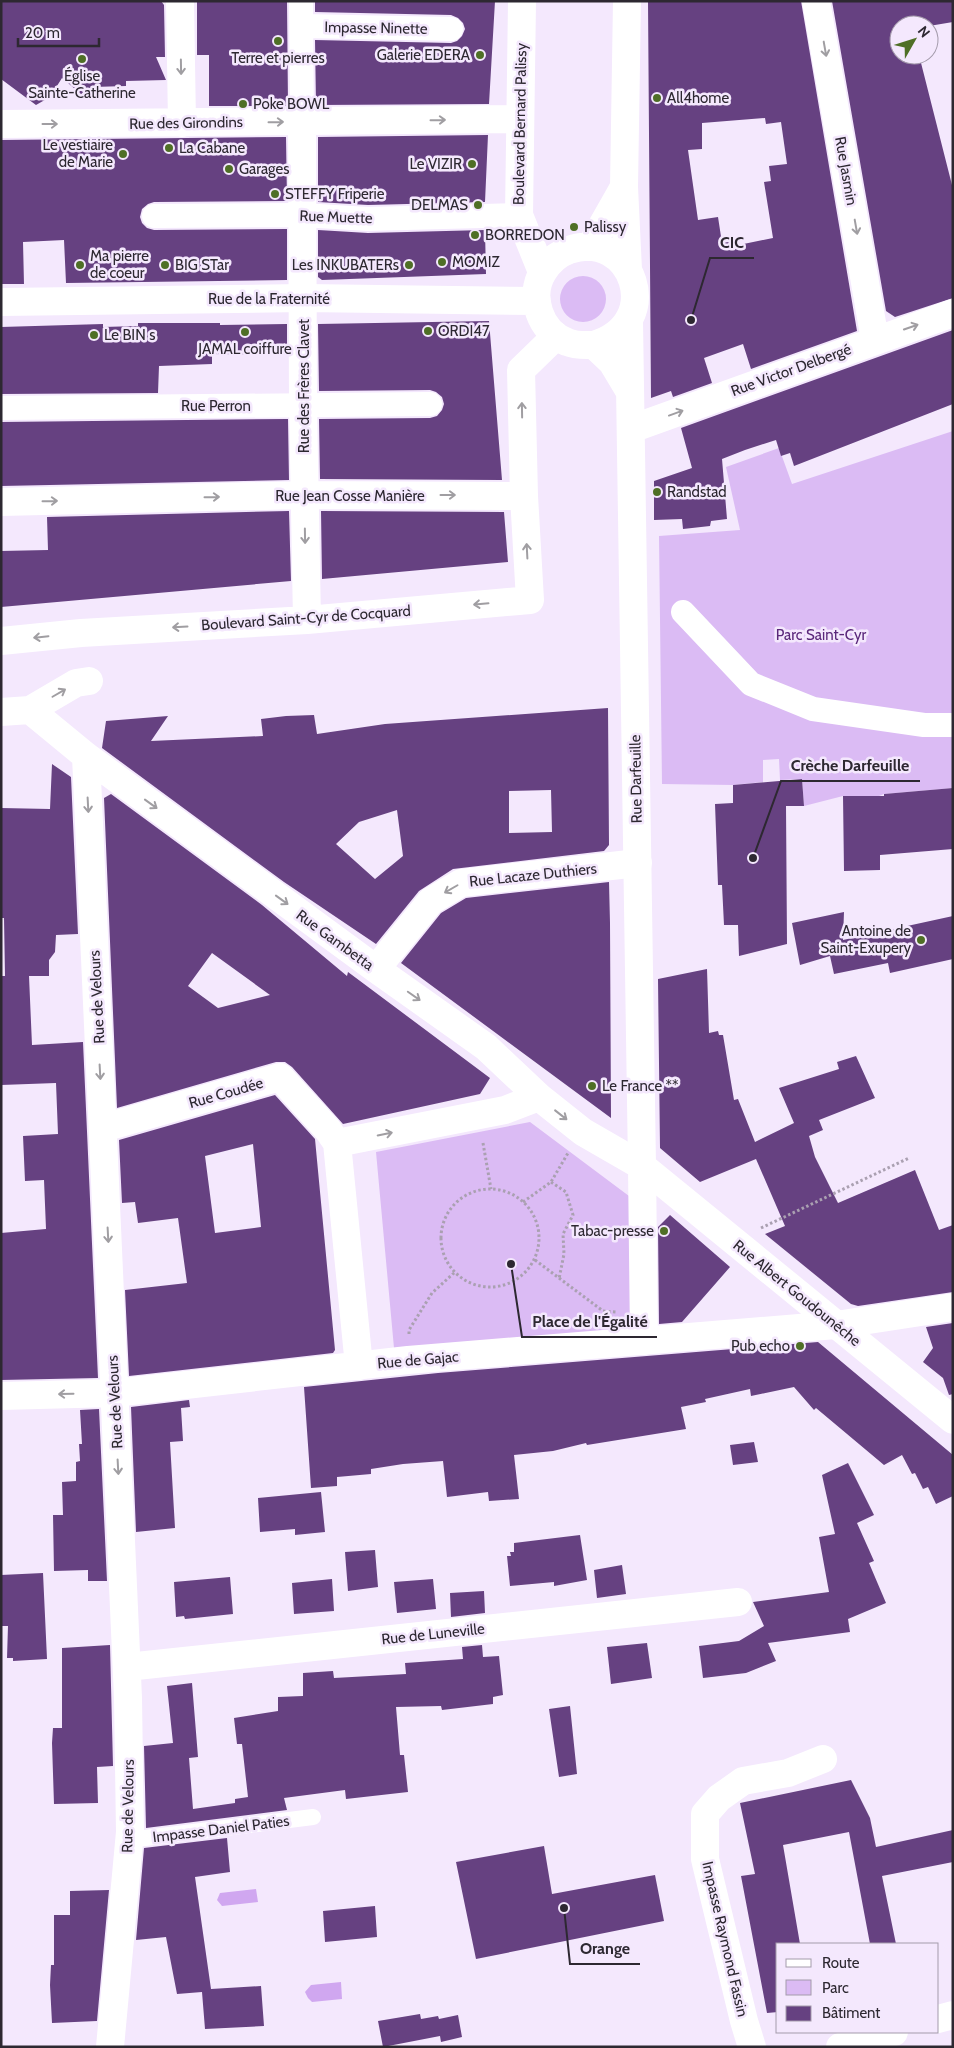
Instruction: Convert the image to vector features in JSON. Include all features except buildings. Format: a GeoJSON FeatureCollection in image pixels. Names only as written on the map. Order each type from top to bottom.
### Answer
{"type":"FeatureCollection","features":[{"type":"Feature","properties":{"kind":"street"},"geometry":{"type":"LineString","coordinates":[[180,1],[182,123]]}},
{"type":"Feature","properties":{"kind":"street","name":"Rue des Frères Clavet"},"geometry":{"type":"LineString","coordinates":[[302,1],[303,406],[307,620]]}},
{"type":"Feature","properties":{"kind":"street","name":"Boulevard Bernard Palissy"},"geometry":{"type":"LineString","coordinates":[[522,1],[518,215],[542,272]]}},
{"type":"Feature","properties":{"kind":"street"},"geometry":{"type":"LineString","coordinates":[[627,1],[624,187],[628,270]]}},
{"type":"Feature","properties":{"kind":"street","name":"Rue Jasmin"},"geometry":{"type":"LineString","coordinates":[[816,1],[875,340]]}},
{"type":"Feature","properties":{"kind":"street","name":"Impasse Ninette"},"geometry":{"type":"LineString","coordinates":[[302,26],[451,30]]}},
{"type":"Feature","properties":{"kind":"street","name":"Rue des Girondins"},"geometry":{"type":"LineString","coordinates":[[1,124],[520,119]]}},
{"type":"Feature","properties":{"kind":"street"},"geometry":{"type":"LineString","coordinates":[[590,247],[624,187]]}},
{"type":"Feature","properties":{"kind":"street","name":"Rue Muette"},"geometry":{"type":"LineString","coordinates":[[154,216],[302,216],[368,219],[518,215]]}},
{"type":"Feature","properties":{"kind":"street"},"geometry":{"type":"LineString","coordinates":[[590,247],[605,250],[618,259],[628,270],[633,282],[634,308],[629,321],[620,332],[608,341],[594,345],[579,345],[567,342],[556,336],[547,326],[540,314],[536,301],[537,286],[542,272],[551,261],[562,253],[576,248],[590,247]]}},
{"type":"Feature","properties":{"kind":"street","name":"Rue de la Fraternité"},"geometry":{"type":"LineString","coordinates":[[1,302],[304,298],[536,301]]}},
{"type":"Feature","properties":{"kind":"street","name":"Rue Victor Delbergé"},"geometry":{"type":"LineString","coordinates":[[631,429],[953,313]]}},
{"type":"Feature","properties":{"kind":"street","name":"Rue Darfeuille"},"geometry":{"type":"LineString","coordinates":[[629,321],[644,1341]]}},
{"type":"Feature","properties":{"kind":"street"},"geometry":{"type":"LineString","coordinates":[[524,496],[521,370],[556,336]]}},
{"type":"Feature","properties":{"kind":"street"},"geometry":{"type":"LineString","coordinates":[[594,345],[612,362],[631,393]]}},
{"type":"Feature","properties":{"kind":"street","name":"Rue Perron"},"geometry":{"type":"LineString","coordinates":[[1,408],[430,404]]}},
{"type":"Feature","properties":{"kind":"street","name":"Rue Jean Cosse Manière"},"geometry":{"type":"LineString","coordinates":[[1,502],[304,495],[524,496]]}},
{"type":"Feature","properties":{"kind":"street","name":"Boulevard Saint-Cyr de Cocquard"},"geometry":{"type":"LineString","coordinates":[[1,641],[81,633],[307,620],[530,600],[524,496]]}},
{"type":"Feature","properties":{"kind":"street"},"geometry":{"type":"LineString","coordinates":[[683,612],[751,684],[813,709],[924,725],[953,724]]}},
{"type":"Feature","properties":{"kind":"street"},"geometry":{"type":"LineString","coordinates":[[1,712],[30,710],[76,683],[89,680]]}},
{"type":"Feature","properties":{"kind":"street","name":"Rue Gambetta"},"geometry":{"type":"LineString","coordinates":[[30,710],[86,756],[376,969],[486,1047],[539,1098],[583,1132],[642,1166]]}},
{"type":"Feature","properties":{"kind":"street","name":"Rue de Velours"},"geometry":{"type":"LineString","coordinates":[[86,756],[127,1667],[129,1840],[110,2047]]}},
{"type":"Feature","properties":{"kind":"street","name":"Rue Lacaze Duthiers"},"geometry":{"type":"LineString","coordinates":[[376,969],[431,901],[461,883],[638,863]]}},
{"type":"Feature","properties":{"kind":"street","name":"Rue Coudée"},"geometry":{"type":"LineString","coordinates":[[103,1128],[280,1077],[333,1137]]}},
{"type":"Feature","properties":{"kind":"street"},"geometry":{"type":"LineString","coordinates":[[359,1366],[333,1137],[481,1115],[505,1110],[539,1098]]}},
{"type":"Feature","properties":{"kind":"street","name":"Rue Albert Goudounêche"},"geometry":{"type":"LineString","coordinates":[[642,1166],[953,1420]]}},
{"type":"Feature","properties":{"kind":"street","name":"Rue de Gajac"},"geometry":{"type":"LineString","coordinates":[[1,1396],[114,1393],[408,1360],[836,1325],[953,1307]]}},
{"type":"Feature","properties":{"kind":"street","name":"Rue de Luneville"},"geometry":{"type":"LineString","coordinates":[[127,1667],[738,1602]]}},
{"type":"Feature","properties":{"kind":"street","name":"Impasse Raymond Fassin"},"geometry":{"type":"LineString","coordinates":[[752,2047],[705,1859],[705,1814],[719,1798],[743,1781],[788,1773],[823,1759]]}},
{"type":"Feature","properties":{"kind":"street"},"geometry":{"type":"LineString","coordinates":[[939,2020],[953,2015]]}},
{"type":"Feature","properties":{"kind":"street"},"geometry":{"type":"LineString","coordinates":[[840,2047],[890,2033]]}},
{"type":"Feature","properties":{"kind":"lane","name":"Impasse Daniel Paties"},"geometry":{"type":"LineString","coordinates":[[129,1840],[313,1817]]}},
{"type":"Feature","properties":{"kind":"path"},"geometry":{"type":"LineString","coordinates":[[481,1115],[484,1149],[491,1189]]}},
{"type":"Feature","properties":{"kind":"path"},"geometry":{"type":"LineString","coordinates":[[523,1202],[551,1182],[569,1151],[583,1132]]}},
{"type":"Feature","properties":{"kind":"path"},"geometry":{"type":"LineString","coordinates":[[734,1241],[909,1158]]}},
{"type":"Feature","properties":{"kind":"path"},"geometry":{"type":"LineString","coordinates":[[551,1182],[566,1192],[573,1215],[563,1234],[564,1254],[559,1279]]}},
{"type":"Feature","properties":{"kind":"path"},"geometry":{"type":"LineString","coordinates":[[491,1189],[514,1195],[523,1202],[533,1214],[539,1229],[539,1245],[534,1260],[526,1273],[513,1282],[498,1287],[482,1287],[468,1282],[455,1272],[446,1258],[442,1243],[443,1226],[450,1211],[461,1199],[475,1192],[491,1189]]}},
{"type":"Feature","properties":{"kind":"path"},"geometry":{"type":"LineString","coordinates":[[534,1260],[602,1311],[644,1314]]}},
{"type":"Feature","properties":{"kind":"path"},"geometry":{"type":"LineString","coordinates":[[408,1360],[409,1330],[432,1293],[455,1272]]}},
{"type":"Feature","properties":{"kind":"green space"},"geometry":{"type":"Polygon","coordinates":[[[583,276],[596,280],[602,286],[606,299],[602,312],[596,318],[583,322],[570,318],[564,312],[560,299],[564,286],[570,280],[583,276]]]}},
{"type":"Feature","properties":{"kind":"green space","name":"Parc Saint-Cyr"},"geometry":{"type":"Polygon","coordinates":[[[953,431],[953,788],[879,796],[843,796],[804,806],[802,779],[780,780],[779,759],[763,760],[763,782],[733,785],[662,784],[659,536],[740,530],[726,467],[779,448],[792,484],[953,431]]]}},
{"type":"Feature","properties":{"kind":"green space"},"geometry":{"type":"Polygon","coordinates":[[[530,1122],[633,1199],[637,1329],[394,1348],[376,1152],[530,1122]]]}},
{"type":"Feature","properties":{"kind":"shaded area"},"geometry":{"type":"Polygon","coordinates":[[[256,1889],[258,1902],[222,1906],[217,1900],[220,1893],[256,1889]]]}},
{"type":"Feature","properties":{"kind":"shaded area"},"geometry":{"type":"Polygon","coordinates":[[[341,1982],[342,1999],[312,2002],[305,1992],[311,1985],[341,1982]]]}},
{"type":"Feature","properties":{"kind":"place","name":"Terre et pierres"},"geometry":{"type":"Point","coordinates":[278,41]}},
{"type":"Feature","properties":{"kind":"place","name":"Galerie EDERA"},"geometry":{"type":"Point","coordinates":[480,55]}},
{"type":"Feature","properties":{"kind":"place","name":"Église Sainte-Catherine"},"geometry":{"type":"Point","coordinates":[82,59]}},
{"type":"Feature","properties":{"kind":"place","name":"All4home"},"geometry":{"type":"Point","coordinates":[657,98]}},
{"type":"Feature","properties":{"kind":"place","name":"Poke BOWL"},"geometry":{"type":"Point","coordinates":[243,104]}},
{"type":"Feature","properties":{"kind":"place","name":"La Cabane"},"geometry":{"type":"Point","coordinates":[169,148]}},
{"type":"Feature","properties":{"kind":"place","name":"Le vestiaire de Marie"},"geometry":{"type":"Point","coordinates":[123,154]}},
{"type":"Feature","properties":{"kind":"place","name":"Le VIZIR"},"geometry":{"type":"Point","coordinates":[472,164]}},
{"type":"Feature","properties":{"kind":"place","name":"Garages"},"geometry":{"type":"Point","coordinates":[229,169]}},
{"type":"Feature","properties":{"kind":"place","name":"STEFFY Friperie"},"geometry":{"type":"Point","coordinates":[275,194]}},
{"type":"Feature","properties":{"kind":"place","name":"DELMAS"},"geometry":{"type":"Point","coordinates":[478,205]}},
{"type":"Feature","properties":{"kind":"place","name":"Palissy"},"geometry":{"type":"Point","coordinates":[574,227]}},
{"type":"Feature","properties":{"kind":"place","name":"BORREDON"},"geometry":{"type":"Point","coordinates":[475,235]}},
{"type":"Feature","properties":{"kind":"place","name":"MOMIZ"},"geometry":{"type":"Point","coordinates":[442,262]}},
{"type":"Feature","properties":{"kind":"place","name":"Ma pierre de coeur"},"geometry":{"type":"Point","coordinates":[80,265]}},
{"type":"Feature","properties":{"kind":"place","name":"BIG STar"},"geometry":{"type":"Point","coordinates":[165,265]}},
{"type":"Feature","properties":{"kind":"place","name":"Les INKUBATERs"},"geometry":{"type":"Point","coordinates":[409,265]}},
{"type":"Feature","properties":{"kind":"place","name":"CIC"},"geometry":{"type":"Point","coordinates":[691,320]}},
{"type":"Feature","properties":{"kind":"place","name":"ORDI47"},"geometry":{"type":"Point","coordinates":[428,331]}},
{"type":"Feature","properties":{"kind":"place","name":"JAMAL coiffure"},"geometry":{"type":"Point","coordinates":[245,332]}},
{"type":"Feature","properties":{"kind":"place","name":"Le BIN s"},"geometry":{"type":"Point","coordinates":[94,335]}},
{"type":"Feature","properties":{"kind":"place","name":"Randstad"},"geometry":{"type":"Point","coordinates":[657,492]}},
{"type":"Feature","properties":{"kind":"place","name":"Crèche Darfeuille"},"geometry":{"type":"Point","coordinates":[753,858]}},
{"type":"Feature","properties":{"kind":"place","name":"Antoine de Saint-Exupery"},"geometry":{"type":"Point","coordinates":[921,940]}},
{"type":"Feature","properties":{"kind":"place","name":"Le France **"},"geometry":{"type":"Point","coordinates":[592,1086]}},
{"type":"Feature","properties":{"kind":"place","name":"Tabac-presse"},"geometry":{"type":"Point","coordinates":[664,1231]}},
{"type":"Feature","properties":{"kind":"place","name":"Place de l'Égalité"},"geometry":{"type":"Point","coordinates":[511,1264]}},
{"type":"Feature","properties":{"kind":"place","name":"Pub echo"},"geometry":{"type":"Point","coordinates":[800,1346]}},
{"type":"Feature","properties":{"kind":"place","name":"Orange"},"geometry":{"type":"Point","coordinates":[564,1908]}}]}
